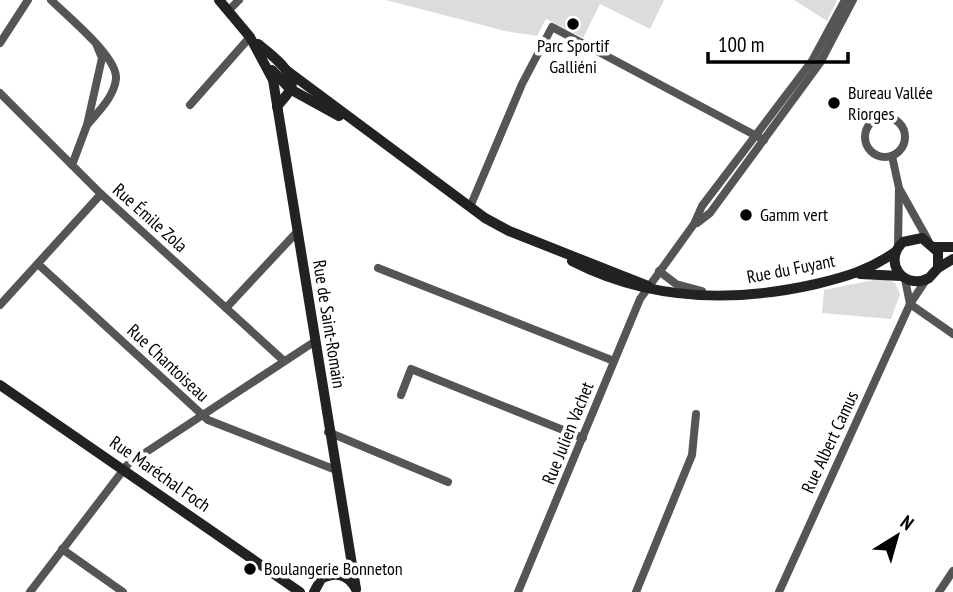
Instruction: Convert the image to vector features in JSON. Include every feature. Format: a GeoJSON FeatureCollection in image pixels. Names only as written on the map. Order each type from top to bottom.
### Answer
{"type":"FeatureCollection","features":[{"type":"Feature","properties":{"kind":"street"},"geometry":{"type":"LineString","coordinates":[[0,43],[28,0]]}},
{"type":"Feature","properties":{"kind":"street"},"geometry":{"type":"LineString","coordinates":[[51,0],[114,67],[116,76],[109,96],[87,125]]}},
{"type":"Feature","properties":{"kind":"street","name":"Rue de Saint-Romain"},"geometry":{"type":"LineString","coordinates":[[219,0],[287,82]]}},
{"type":"Feature","properties":{"kind":"street"},"geometry":{"type":"LineString","coordinates":[[228,11],[239,0]]}},
{"type":"Feature","properties":{"kind":"street"},"geometry":{"type":"LineString","coordinates":[[760,137],[812,61],[845,0]]}},
{"type":"Feature","properties":{"kind":"street"},"geometry":{"type":"LineString","coordinates":[[760,137],[825,56],[853,0]]}},
{"type":"Feature","properties":{"kind":"street"},"geometry":{"type":"LineString","coordinates":[[470,207],[522,84],[552,27],[760,137]]}},
{"type":"Feature","properties":{"kind":"street"},"geometry":{"type":"LineString","coordinates":[[190,105],[250,37]]}},
{"type":"Feature","properties":{"kind":"street","name":"Rue de Saint-Romain"},"geometry":{"type":"LineString","coordinates":[[250,37],[265,63],[287,82]]}},
{"type":"Feature","properties":{"kind":"street"},"geometry":{"type":"LineString","coordinates":[[72,165],[87,125],[102,58],[97,46]]}},
{"type":"Feature","properties":{"kind":"street","name":"Rue de Saint-Romain"},"geometry":{"type":"LineString","coordinates":[[287,82],[277,107],[356,591]]}},
{"type":"Feature","properties":{"kind":"street","name":"Rue du Fuyant"},"geometry":{"type":"LineString","coordinates":[[287,82],[363,129],[470,207],[509,230],[627,285],[732,298],[774,294],[858,274],[903,278]]}},
{"type":"Feature","properties":{"kind":"street","name":"Rue Émile Zola"},"geometry":{"type":"LineString","coordinates":[[0,93],[101,194],[284,361]]}},
{"type":"Feature","properties":{"kind":"street"},"geometry":{"type":"LineString","coordinates":[[877,119],[893,119],[903,128],[905,142],[892,156],[879,155],[867,142],[869,126],[877,119]]}},
{"type":"Feature","properties":{"kind":"street","name":"Rue Julien Vachet"},"geometry":{"type":"LineString","coordinates":[[518,592],[639,299],[694,224],[710,212],[760,137]]}},
{"type":"Feature","properties":{"kind":"street"},"geometry":{"type":"LineString","coordinates":[[892,156],[899,188],[895,268],[903,278],[911,304],[953,334]]}},
{"type":"Feature","properties":{"kind":"street"},"geometry":{"type":"LineString","coordinates":[[899,188],[939,257],[937,268]]}},
{"type":"Feature","properties":{"kind":"street"},"geometry":{"type":"LineString","coordinates":[[0,305],[101,194]]}},
{"type":"Feature","properties":{"kind":"street"},"geometry":{"type":"LineString","coordinates":[[226,308],[296,233]]}},
{"type":"Feature","properties":{"kind":"street"},"geometry":{"type":"LineString","coordinates":[[897,249],[909,238],[953,247]]}},
{"type":"Feature","properties":{"kind":"street","name":"Rue du Fuyant"},"geometry":{"type":"LineString","coordinates":[[858,274],[897,249]]}},
{"type":"Feature","properties":{"kind":"street"},"geometry":{"type":"LineString","coordinates":[[903,278],[917,282],[926,280],[937,268],[953,259]]}},
{"type":"Feature","properties":{"kind":"street","name":"Rue Chantoiseau"},"geometry":{"type":"LineString","coordinates":[[38,264],[202,416],[336,470]]}},
{"type":"Feature","properties":{"kind":"street"},"geometry":{"type":"LineString","coordinates":[[379,268],[614,361]]}},
{"type":"Feature","properties":{"kind":"street"},"geometry":{"type":"LineString","coordinates":[[659,271],[686,288],[732,298]]}},
{"type":"Feature","properties":{"kind":"street","name":"Rue Albert Camus"},"geometry":{"type":"LineString","coordinates":[[779,592],[911,304],[926,280]]}},
{"type":"Feature","properties":{"kind":"street"},"geometry":{"type":"LineString","coordinates":[[30,592],[122,469],[314,342]]}},
{"type":"Feature","properties":{"kind":"street"},"geometry":{"type":"LineString","coordinates":[[401,395],[411,369],[583,438]]}},
{"type":"Feature","properties":{"kind":"street","name":"Rue Maréchal Foch"},"geometry":{"type":"LineString","coordinates":[[0,385],[300,592]]}},
{"type":"Feature","properties":{"kind":"street"},"geometry":{"type":"LineString","coordinates":[[636,592],[692,456],[696,414]]}},
{"type":"Feature","properties":{"kind":"street"},"geometry":{"type":"LineString","coordinates":[[328,432],[448,482]]}},
{"type":"Feature","properties":{"kind":"street","name":"Rue de Saint-Romain"},"geometry":{"type":"LineString","coordinates":[[339,575],[347,564],[348,546]]}},
{"type":"Feature","properties":{"kind":"street"},"geometry":{"type":"LineString","coordinates":[[62,549],[123,592]]}},
{"type":"Feature","properties":{"kind":"street"},"geometry":{"type":"LineString","coordinates":[[939,592],[953,571]]}},
{"type":"Feature","properties":{"kind":"street"},"geometry":{"type":"LineString","coordinates":[[314,592],[321,579],[339,575],[348,578],[356,591]]}},
{"type":"Feature","properties":{"kind":"shaded area"},"geometry":{"type":"Polygon","coordinates":[[[386,0],[664,0],[650,29],[600,4],[583,38],[546,19],[537,36],[505,31],[386,0]]]}},
{"type":"Feature","properties":{"kind":"shaded area"},"geometry":{"type":"Polygon","coordinates":[[[794,0],[837,0],[827,21],[794,0]]]}},
{"type":"Feature","properties":{"kind":"shaded area"},"geometry":{"type":"Polygon","coordinates":[[[883,278],[895,283],[900,294],[891,319],[822,313],[824,290],[883,278]]]}},
{"type":"Feature","properties":{"kind":"place","name":"Parc Sportif Galliéni"},"geometry":{"type":"Point","coordinates":[573,24]}},
{"type":"Feature","properties":{"kind":"place","name":"Bureau Vallée Riorges"},"geometry":{"type":"Point","coordinates":[834,103]}},
{"type":"Feature","properties":{"kind":"place","name":"Gamm vert"},"geometry":{"type":"Point","coordinates":[746,215]}},
{"type":"Feature","properties":{"kind":"place","name":"Boulangerie Bonneton"},"geometry":{"type":"Point","coordinates":[250,569]}}]}
